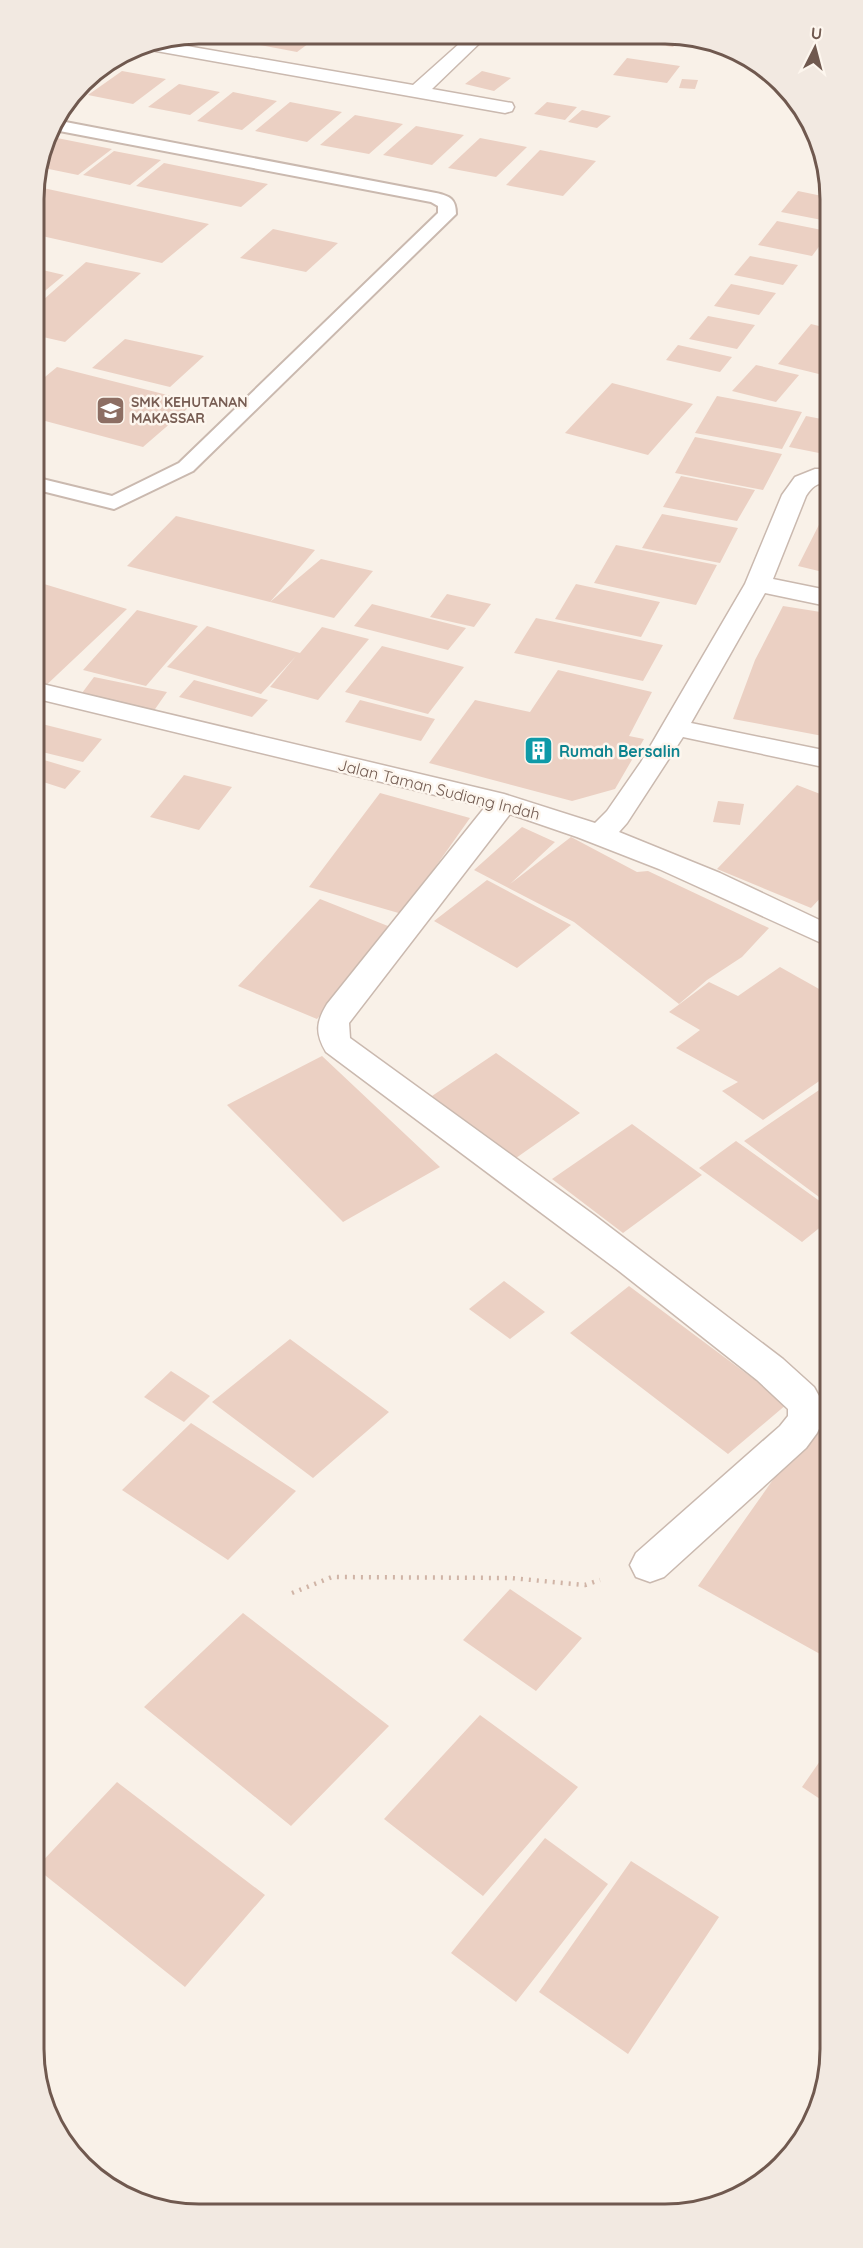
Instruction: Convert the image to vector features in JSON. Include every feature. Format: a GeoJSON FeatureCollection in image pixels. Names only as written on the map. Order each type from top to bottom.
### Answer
{"type":"FeatureCollection","features":[{"type":"Feature","properties":{"kind":"street"},"geometry":{"type":"LineString","coordinates":[[417,92],[469,44]]}},
{"type":"Feature","properties":{"kind":"street"},"geometry":{"type":"LineString","coordinates":[[164,47],[505,107]]}},
{"type":"Feature","properties":{"kind":"street"},"geometry":{"type":"LineString","coordinates":[[600,834],[617,817],[654,762],[758,584],[794,495],[804,482],[820,476]]}},
{"type":"Feature","properties":{"kind":"street"},"geometry":{"type":"LineString","coordinates":[[758,584],[820,597]]}},
{"type":"Feature","properties":{"kind":"street","name":"Jalan Taman Sudiang Indah"},"geometry":{"type":"LineString","coordinates":[[44,692],[504,803],[561,820],[755,899],[820,932]]}},
{"type":"Feature","properties":{"kind":"street"},"geometry":{"type":"LineString","coordinates":[[673,727],[820,758]]}},
{"type":"Feature","properties":{"kind":"street"},"geometry":{"type":"LineString","coordinates":[[504,803],[338,1011],[331,1025],[332,1033],[337,1044],[633,1261],[781,1380],[805,1403],[808,1411],[806,1420],[793,1437],[650,1565]]}},
{"type":"Feature","properties":{"kind":"lane"},"geometry":{"type":"LineString","coordinates":[[44,486],[114,503],[186,467],[447,214],[447,203],[414,193],[62,126]]}},
{"type":"Feature","properties":{"kind":"path"},"geometry":{"type":"LineString","coordinates":[[292,1593],[332,1577],[512,1578],[585,1585],[650,1565]]}},
{"type":"Feature","properties":{"kind":"building"},"geometry":{"type":"Polygon","coordinates":[[[261,44],[308,44],[297,52],[261,44]]]}},
{"type":"Feature","properties":{"kind":"building"},"geometry":{"type":"Polygon","coordinates":[[[654,44],[676,44],[673,47],[654,44]]]}},
{"type":"Feature","properties":{"kind":"building"},"geometry":{"type":"Polygon","coordinates":[[[627,58],[680,66],[667,83],[613,75],[627,58]]]}},
{"type":"Feature","properties":{"kind":"building"},"geometry":{"type":"Polygon","coordinates":[[[122,71],[166,79],[133,104],[88,95],[122,71]]]}},
{"type":"Feature","properties":{"kind":"building"},"geometry":{"type":"Polygon","coordinates":[[[482,71],[511,78],[494,91],[465,84],[482,71]]]}},
{"type":"Feature","properties":{"kind":"building"},"geometry":{"type":"Polygon","coordinates":[[[682,79],[698,80],[695,89],[679,88],[682,79]]]}},
{"type":"Feature","properties":{"kind":"building"},"geometry":{"type":"Polygon","coordinates":[[[179,84],[220,92],[190,115],[148,107],[179,84]]]}},
{"type":"Feature","properties":{"kind":"building"},"geometry":{"type":"Polygon","coordinates":[[[233,92],[277,101],[242,130],[197,121],[233,92]]]}},
{"type":"Feature","properties":{"kind":"building"},"geometry":{"type":"Polygon","coordinates":[[[290,102],[342,112],[307,142],[255,131],[290,102]]]}},
{"type":"Feature","properties":{"kind":"building"},"geometry":{"type":"Polygon","coordinates":[[[547,102],[577,107],[565,120],[534,114],[547,102]]]}},
{"type":"Feature","properties":{"kind":"building"},"geometry":{"type":"Polygon","coordinates":[[[582,110],[611,116],[597,128],[568,122],[582,110]]]}},
{"type":"Feature","properties":{"kind":"building"},"geometry":{"type":"Polygon","coordinates":[[[355,115],[403,124],[369,154],[320,145],[355,115]]]}},
{"type":"Feature","properties":{"kind":"building"},"geometry":{"type":"Polygon","coordinates":[[[416,126],[464,135],[432,165],[383,155],[416,126]]]}},
{"type":"Feature","properties":{"kind":"building"},"geometry":{"type":"Polygon","coordinates":[[[57,138],[112,149],[78,175],[47,169],[57,138]]]}},
{"type":"Feature","properties":{"kind":"building"},"geometry":{"type":"Polygon","coordinates":[[[480,138],[527,147],[496,177],[448,168],[480,138]]]}},
{"type":"Feature","properties":{"kind":"building"},"geometry":{"type":"Polygon","coordinates":[[[540,150],[596,161],[563,196],[506,185],[540,150]]]}},
{"type":"Feature","properties":{"kind":"building"},"geometry":{"type":"Polygon","coordinates":[[[114,151],[161,160],[130,185],[83,175],[114,151]]]}},
{"type":"Feature","properties":{"kind":"building"},"geometry":{"type":"Polygon","coordinates":[[[164,163],[268,184],[241,207],[136,186],[164,163]]]}},
{"type":"Feature","properties":{"kind":"building"},"geometry":{"type":"Polygon","coordinates":[[[44,188],[209,224],[162,263],[44,236],[44,188]]]}},
{"type":"Feature","properties":{"kind":"building"},"geometry":{"type":"Polygon","coordinates":[[[798,191],[820,195],[820,220],[781,212],[798,191]]]}},
{"type":"Feature","properties":{"kind":"building"},"geometry":{"type":"Polygon","coordinates":[[[777,221],[820,230],[820,245],[812,256],[758,245],[777,221]]]}},
{"type":"Feature","properties":{"kind":"building"},"geometry":{"type":"Polygon","coordinates":[[[273,229],[338,243],[306,272],[240,258],[273,229]]]}},
{"type":"Feature","properties":{"kind":"building"},"geometry":{"type":"Polygon","coordinates":[[[750,256],[798,265],[783,285],[734,275],[750,256]]]}},
{"type":"Feature","properties":{"kind":"building"},"geometry":{"type":"Polygon","coordinates":[[[86,262],[141,273],[65,342],[44,337],[44,299],[86,262]]]}},
{"type":"Feature","properties":{"kind":"building"},"geometry":{"type":"Polygon","coordinates":[[[44,270],[64,275],[44,292],[44,270]]]}},
{"type":"Feature","properties":{"kind":"building"},"geometry":{"type":"Polygon","coordinates":[[[731,284],[776,293],[759,315],[714,306],[731,284]]]}},
{"type":"Feature","properties":{"kind":"building"},"geometry":{"type":"Polygon","coordinates":[[[708,316],[755,325],[737,349],[689,339],[708,316]]]}},
{"type":"Feature","properties":{"kind":"building"},"geometry":{"type":"Polygon","coordinates":[[[811,324],[820,326],[820,374],[778,364],[811,324]]]}},
{"type":"Feature","properties":{"kind":"building"},"geometry":{"type":"Polygon","coordinates":[[[125,339],[204,356],[170,387],[92,368],[125,339]]]}},
{"type":"Feature","properties":{"kind":"building"},"geometry":{"type":"Polygon","coordinates":[[[678,345],[732,357],[720,372],[666,360],[678,345]]]}},
{"type":"Feature","properties":{"kind":"building"},"geometry":{"type":"Polygon","coordinates":[[[756,365],[799,375],[776,402],[732,391],[756,365]]]}},
{"type":"Feature","properties":{"kind":"building","name":"SMK KEHUTANAN MAKASSAR"},"geometry":{"type":"Polygon","coordinates":[[[57,367],[195,402],[143,447],[44,421],[44,378],[57,367]]]}},
{"type":"Feature","properties":{"kind":"building"},"geometry":{"type":"Polygon","coordinates":[[[612,383],[693,404],[648,455],[565,433],[612,383]]]}},
{"type":"Feature","properties":{"kind":"building"},"geometry":{"type":"Polygon","coordinates":[[[717,396],[802,412],[782,449],[695,433],[717,396]]]}},
{"type":"Feature","properties":{"kind":"building"},"geometry":{"type":"Polygon","coordinates":[[[806,416],[820,419],[820,453],[789,447],[806,416]]]}},
{"type":"Feature","properties":{"kind":"building"},"geometry":{"type":"Polygon","coordinates":[[[695,437],[782,454],[763,490],[675,473],[695,437]]]}},
{"type":"Feature","properties":{"kind":"building"},"geometry":{"type":"Polygon","coordinates":[[[681,476],[755,490],[737,521],[663,507],[681,476]]]}},
{"type":"Feature","properties":{"kind":"building"},"geometry":{"type":"Polygon","coordinates":[[[662,514],[738,528],[720,563],[642,548],[662,514]]]}},
{"type":"Feature","properties":{"kind":"building"},"geometry":{"type":"Polygon","coordinates":[[[176,516],[315,550],[270,602],[127,566],[176,516]]]}},
{"type":"Feature","properties":{"kind":"building"},"geometry":{"type":"Polygon","coordinates":[[[820,523],[820,571],[798,566],[820,523]]]}},
{"type":"Feature","properties":{"kind":"building"},"geometry":{"type":"Polygon","coordinates":[[[616,545],[717,565],[696,605],[594,583],[616,545]]]}},
{"type":"Feature","properties":{"kind":"building"},"geometry":{"type":"Polygon","coordinates":[[[321,559],[373,571],[334,618],[270,602],[321,559]]]}},
{"type":"Feature","properties":{"kind":"building"},"geometry":{"type":"Polygon","coordinates":[[[44,584],[127,609],[44,687],[44,584]]]}},
{"type":"Feature","properties":{"kind":"building"},"geometry":{"type":"Polygon","coordinates":[[[576,584],[660,602],[641,637],[555,619],[576,584]]]}},
{"type":"Feature","properties":{"kind":"building"},"geometry":{"type":"Polygon","coordinates":[[[447,594],[491,604],[474,627],[430,617],[447,594]]]}},
{"type":"Feature","properties":{"kind":"building"},"geometry":{"type":"Polygon","coordinates":[[[372,604],[466,628],[448,650],[354,626],[372,604]]]}},
{"type":"Feature","properties":{"kind":"building"},"geometry":{"type":"Polygon","coordinates":[[[783,606],[820,612],[820,735],[733,719],[755,660],[783,606]]]}},
{"type":"Feature","properties":{"kind":"building"},"geometry":{"type":"Polygon","coordinates":[[[137,610],[198,626],[146,686],[83,670],[137,610]]]}},
{"type":"Feature","properties":{"kind":"building"},"geometry":{"type":"Polygon","coordinates":[[[536,618],[663,645],[643,681],[514,653],[536,618]]]}},
{"type":"Feature","properties":{"kind":"building"},"geometry":{"type":"Polygon","coordinates":[[[207,626],[300,653],[322,627],[369,639],[318,700],[270,687],[296,656],[261,694],[167,667],[207,626]]]}},
{"type":"Feature","properties":{"kind":"building"},"geometry":{"type":"Polygon","coordinates":[[[382,646],[464,667],[428,714],[345,692],[382,646]]]}},
{"type":"Feature","properties":{"kind":"building","name":"Rumah Bersalin"},"geometry":{"type":"Polygon","coordinates":[[[558,670],[652,692],[629,736],[644,739],[615,789],[572,801],[429,763],[475,700],[530,712],[558,670]]]}},
{"type":"Feature","properties":{"kind":"building"},"geometry":{"type":"Polygon","coordinates":[[[94,677],[167,692],[153,712],[79,697],[94,677]]]}},
{"type":"Feature","properties":{"kind":"building"},"geometry":{"type":"Polygon","coordinates":[[[194,680],[268,700],[252,717],[179,697],[194,680]]]}},
{"type":"Feature","properties":{"kind":"building"},"geometry":{"type":"Polygon","coordinates":[[[360,700],[435,719],[421,741],[345,722],[360,700]]]}},
{"type":"Feature","properties":{"kind":"building"},"geometry":{"type":"Polygon","coordinates":[[[44,724],[102,739],[83,762],[44,752],[44,724]]]}},
{"type":"Feature","properties":{"kind":"building"},"geometry":{"type":"Polygon","coordinates":[[[44,760],[81,771],[65,789],[44,782],[44,760]]]}},
{"type":"Feature","properties":{"kind":"building"},"geometry":{"type":"Polygon","coordinates":[[[184,775],[232,787],[199,830],[150,817],[184,775]]]}},
{"type":"Feature","properties":{"kind":"building"},"geometry":{"type":"Polygon","coordinates":[[[797,785],[820,794],[820,899],[811,908],[717,869],[797,785]]]}},
{"type":"Feature","properties":{"kind":"building"},"geometry":{"type":"Polygon","coordinates":[[[380,793],[470,818],[402,914],[309,887],[380,793]]]}},
{"type":"Feature","properties":{"kind":"building"},"geometry":{"type":"Polygon","coordinates":[[[718,801],[744,804],[740,825],[713,822],[718,801]]]}},
{"type":"Feature","properties":{"kind":"building"},"geometry":{"type":"Polygon","coordinates":[[[522,827],[555,842],[510,884],[571,837],[637,872],[648,871],[769,928],[742,957],[707,980],[679,1004],[574,922],[474,870],[522,827]]]}},
{"type":"Feature","properties":{"kind":"building"},"geometry":{"type":"Polygon","coordinates":[[[487,880],[571,925],[517,968],[434,921],[487,880]]]}},
{"type":"Feature","properties":{"kind":"building"},"geometry":{"type":"Polygon","coordinates":[[[320,899],[398,930],[317,1019],[238,986],[320,899]]]}},
{"type":"Feature","properties":{"kind":"building"},"geometry":{"type":"Polygon","coordinates":[[[780,967],[820,989],[820,1081],[763,1120],[722,1091],[738,1082],[676,1048],[700,1030],[669,1012],[709,982],[738,996],[780,967]]]}},
{"type":"Feature","properties":{"kind":"building"},"geometry":{"type":"Polygon","coordinates":[[[496,1053],[580,1113],[516,1158],[432,1096],[496,1053]]]}},
{"type":"Feature","properties":{"kind":"building"},"geometry":{"type":"Polygon","coordinates":[[[322,1056],[440,1167],[343,1222],[227,1105],[322,1056]]]}},
{"type":"Feature","properties":{"kind":"building"},"geometry":{"type":"Polygon","coordinates":[[[820,1090],[819,1197],[819,1197],[744,1141],[820,1090]]]}},
{"type":"Feature","properties":{"kind":"building"},"geometry":{"type":"Polygon","coordinates":[[[632,1124],[702,1175],[623,1233],[552,1179],[632,1124]]]}},
{"type":"Feature","properties":{"kind":"building"},"geometry":{"type":"Polygon","coordinates":[[[736,1141],[819,1201],[819,1228],[802,1242],[699,1168],[736,1141]]]}},
{"type":"Feature","properties":{"kind":"building"},"geometry":{"type":"Polygon","coordinates":[[[504,1281],[545,1312],[510,1339],[469,1309],[504,1281]]]}},
{"type":"Feature","properties":{"kind":"building"},"geometry":{"type":"Polygon","coordinates":[[[629,1286],[787,1404],[728,1454],[570,1333],[629,1286]]]}},
{"type":"Feature","properties":{"kind":"building"},"geometry":{"type":"Polygon","coordinates":[[[290,1339],[389,1412],[313,1478],[212,1402],[290,1339]]]}},
{"type":"Feature","properties":{"kind":"building"},"geometry":{"type":"Polygon","coordinates":[[[171,1371],[210,1396],[184,1422],[144,1397],[171,1371]]]}},
{"type":"Feature","properties":{"kind":"building"},"geometry":{"type":"Polygon","coordinates":[[[191,1423],[296,1491],[228,1560],[122,1490],[191,1423]]]}},
{"type":"Feature","properties":{"kind":"building"},"geometry":{"type":"Polygon","coordinates":[[[813,1423],[819,1426],[819,1654],[698,1586],[813,1423]]]}},
{"type":"Feature","properties":{"kind":"building"},"geometry":{"type":"Polygon","coordinates":[[[510,1589],[582,1638],[536,1691],[463,1640],[510,1589]]]}},
{"type":"Feature","properties":{"kind":"building"},"geometry":{"type":"Polygon","coordinates":[[[243,1613],[389,1726],[291,1826],[144,1707],[243,1613]]]}},
{"type":"Feature","properties":{"kind":"building"},"geometry":{"type":"Polygon","coordinates":[[[480,1715],[578,1787],[483,1896],[384,1819],[480,1715]]]}},
{"type":"Feature","properties":{"kind":"building"},"geometry":{"type":"Polygon","coordinates":[[[819,1762],[819,1798],[802,1787],[819,1762]]]}},
{"type":"Feature","properties":{"kind":"building"},"geometry":{"type":"Polygon","coordinates":[[[117,1782],[265,1895],[185,1987],[44,1874],[44,1860],[117,1782]]]}},
{"type":"Feature","properties":{"kind":"building"},"geometry":{"type":"Polygon","coordinates":[[[545,1838],[608,1884],[516,2002],[451,1953],[545,1838]]]}},
{"type":"Feature","properties":{"kind":"building"},"geometry":{"type":"Polygon","coordinates":[[[631,1861],[719,1917],[628,2054],[539,1992],[631,1861]]]}},
{"type":"Feature","properties":{"kind":"place","name":"SMK KEHUTANAN MAKASSAR"},"geometry":{"type":"Point","coordinates":[110,410]}},
{"type":"Feature","properties":{"kind":"place","name":"Rumah Bersalin"},"geometry":{"type":"Point","coordinates":[538,751]}}]}
